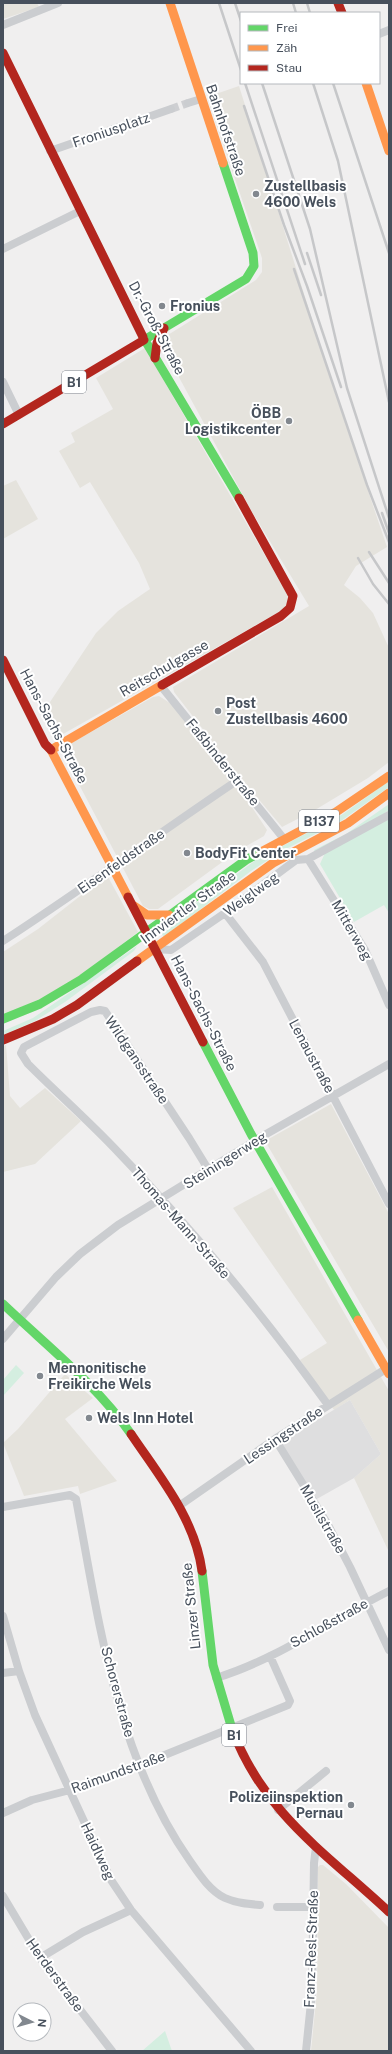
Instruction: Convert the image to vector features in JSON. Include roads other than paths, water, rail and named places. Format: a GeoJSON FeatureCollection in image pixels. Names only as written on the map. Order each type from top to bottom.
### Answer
{"type":"FeatureCollection","features":[{"type":"Feature","properties":{"kind":"main road","name":"Bahnhofstraße"},"geometry":{"type":"LineString","coordinates":[[164,328],[246,279],[254,266],[253,254],[170,3]]}},
{"type":"Feature","properties":{"kind":"main road","name":"Dr.-Groß-Straße"},"geometry":{"type":"LineString","coordinates":[[3,53],[144,340],[235,491],[293,596],[293,603],[289,609]]}},
{"type":"Feature","properties":{"kind":"main road"},"geometry":{"type":"LineString","coordinates":[[366,84],[389,151]]}},
{"type":"Feature","properties":{"kind":"main road"},"geometry":{"type":"LineString","coordinates":[[144,340],[164,328]]}},
{"type":"Feature","properties":{"kind":"main road"},"geometry":{"type":"LineString","coordinates":[[155,358],[157,343],[164,328]]}},
{"type":"Feature","properties":{"kind":"main road","name":"B1"},"geometry":{"type":"LineString","coordinates":[[3,424],[144,340]]}},
{"type":"Feature","properties":{"kind":"main road","name":"Reitschulgasse"},"geometry":{"type":"LineString","coordinates":[[51,750],[281,616],[289,609]]}},
{"type":"Feature","properties":{"kind":"main road","name":"Hans-Sachs-Straße"},"geometry":{"type":"LineString","coordinates":[[3,660],[44,744],[51,750],[255,1141],[388,1370]]}},
{"type":"Feature","properties":{"kind":"main road","name":"Innviertler Straße"},"geometry":{"type":"LineString","coordinates":[[3,1020],[40,1004],[68,987],[246,860],[336,812],[389,776]]}},
{"type":"Feature","properties":{"kind":"main road","name":"Innviertler Straße"},"geometry":{"type":"LineString","coordinates":[[3,1040],[53,1018],[77,1005],[273,863],[348,823],[389,794]]}},
{"type":"Feature","properties":{"kind":"main road"},"geometry":{"type":"LineString","coordinates":[[129,902],[147,916],[169,915]]}},
{"type":"Feature","properties":{"kind":"main road","name":"Linzer Straße"},"geometry":{"type":"LineString","coordinates":[[3,1304],[104,1400],[126,1427],[179,1506],[193,1532],[200,1557],[211,1654],[216,1678],[231,1727],[247,1763],[260,1786],[294,1828],[389,1912]]}},
{"type":"Feature","properties":{"kind":"street"},"geometry":{"type":"LineString","coordinates":[[3,25],[58,3]]}},
{"type":"Feature","properties":{"kind":"street"},"geometry":{"type":"LineString","coordinates":[[188,104],[201,99]]}},
{"type":"Feature","properties":{"kind":"street","name":"Froniusplatz"},"geometry":{"type":"LineString","coordinates":[[50,151],[171,109]]}},
{"type":"Feature","properties":{"kind":"street"},"geometry":{"type":"LineString","coordinates":[[3,249],[80,211]]}},
{"type":"Feature","properties":{"kind":"street"},"geometry":{"type":"LineString","coordinates":[[3,382],[18,415]]}},
{"type":"Feature","properties":{"kind":"street","name":"Faßbinderstraße"},"geometry":{"type":"LineString","coordinates":[[160,686],[238,780],[284,839]]}},
{"type":"Feature","properties":{"kind":"street","name":"Eisenfeldstraße"},"geometry":{"type":"LineString","coordinates":[[3,941],[67,900],[111,866],[238,780]]}},
{"type":"Feature","properties":{"kind":"street","name":"Weiglweg"},"geometry":{"type":"LineString","coordinates":[[155,949],[171,950],[226,913],[296,860],[308,859],[389,815]]}},
{"type":"Feature","properties":{"kind":"street","name":"Mitterweg"},"geometry":{"type":"LineString","coordinates":[[308,859],[365,950],[389,1005]]}},
{"type":"Feature","properties":{"kind":"street","name":"Lenaustraße"},"geometry":{"type":"LineString","coordinates":[[226,913],[263,962],[389,1204]]}},
{"type":"Feature","properties":{"kind":"street","name":"Wildgansstraße"},"geometry":{"type":"LineString","coordinates":[[21,1053],[24,1047],[91,1012],[100,1010],[104,1011],[208,1169]]}},
{"type":"Feature","properties":{"kind":"street","name":"Thomas-Mann-Straße"},"geometry":{"type":"LineString","coordinates":[[21,1053],[28,1064],[118,1152],[231,1279],[283,1343],[328,1405]]}},
{"type":"Feature","properties":{"kind":"street","name":"Steiningerweg"},"geometry":{"type":"LineString","coordinates":[[3,1339],[20,1321],[56,1277],[80,1254],[118,1225],[255,1141],[389,1064]]}},
{"type":"Feature","properties":{"kind":"street","name":"Lessingstraße"},"geometry":{"type":"LineString","coordinates":[[179,1506],[275,1439],[328,1405],[388,1370]]}},
{"type":"Feature","properties":{"kind":"street","name":"Musilstraße"},"geometry":{"type":"LineString","coordinates":[[275,1439],[327,1523],[389,1650]]}},
{"type":"Feature","properties":{"kind":"street","name":"Schorerstraße"},"geometry":{"type":"LineString","coordinates":[[3,1507],[70,1495],[76,1499],[113,1681],[124,1725],[161,1813],[179,1845],[204,1881],[224,1898],[243,1903],[260,1905]]}},
{"type":"Feature","properties":{"kind":"street","name":"Schloßstraße"},"geometry":{"type":"LineString","coordinates":[[216,1678],[243,1669],[270,1656],[366,1602],[389,1591]]}},
{"type":"Feature","properties":{"kind":"street","name":"Haidlweg"},"geometry":{"type":"LineString","coordinates":[[3,1616],[19,1671],[35,1715],[110,1880],[131,1910],[251,2051]]}},
{"type":"Feature","properties":{"kind":"street"},"geometry":{"type":"LineString","coordinates":[[231,1727],[288,1705],[290,1701],[270,1656]]}},
{"type":"Feature","properties":{"kind":"street"},"geometry":{"type":"LineString","coordinates":[[3,1673],[19,1671]]}},
{"type":"Feature","properties":{"kind":"street","name":"Raimundstraße"},"geometry":{"type":"LineString","coordinates":[[3,1813],[32,1800],[70,1790],[140,1765],[231,1727]]}},
{"type":"Feature","properties":{"kind":"street"},"geometry":{"type":"LineString","coordinates":[[278,1810],[326,1771]]}},
{"type":"Feature","properties":{"kind":"street","name":"Franz-Resl-Straße"},"geometry":{"type":"LineString","coordinates":[[306,2051],[312,1993],[314,1863],[316,1847]]}},
{"type":"Feature","properties":{"kind":"street","name":"Herderstraße"},"geometry":{"type":"LineString","coordinates":[[3,1896],[40,1958],[112,2051]]}},
{"type":"Feature","properties":{"kind":"street"},"geometry":{"type":"LineString","coordinates":[[277,1907],[313,1907]]}},
{"type":"Feature","properties":{"kind":"street"},"geometry":{"type":"LineString","coordinates":[[40,1958],[83,1932],[131,1910]]}},
{"type":"Feature","properties":{"kind":"tunnel"},"geometry":{"type":"LineString","coordinates":[[171,109],[188,103]]}},
{"type":"Feature","properties":{"kind":"railway"},"geometry":{"type":"LineString","coordinates":[[219,3],[240,67]]}},
{"type":"Feature","properties":{"kind":"railway"},"geometry":{"type":"LineString","coordinates":[[235,3],[240,18]]}},
{"type":"Feature","properties":{"kind":"railway"},"geometry":{"type":"LineString","coordinates":[[293,3],[296,12]]}},
{"type":"Feature","properties":{"kind":"railway"},"geometry":{"type":"LineString","coordinates":[[307,3],[310,12]]}},
{"type":"Feature","properties":{"kind":"railway"},"geometry":{"type":"LineString","coordinates":[[245,84],[305,264]]}},
{"type":"Feature","properties":{"kind":"railway"},"geometry":{"type":"LineString","coordinates":[[262,84],[310,229],[347,388],[389,518]]}},
{"type":"Feature","properties":{"kind":"railway"},"geometry":{"type":"LineString","coordinates":[[313,84],[338,161],[389,402]]}},
{"type":"Feature","properties":{"kind":"railway"},"geometry":{"type":"LineString","coordinates":[[333,84],[389,253]]}},
{"type":"Feature","properties":{"kind":"railway"},"geometry":{"type":"LineString","coordinates":[[244,106],[341,387]]}},
{"type":"Feature","properties":{"kind":"railway"},"geometry":{"type":"LineString","coordinates":[[307,253],[321,295]]}},
{"type":"Feature","properties":{"kind":"railway"},"geometry":{"type":"LineString","coordinates":[[294,269],[367,485],[389,542]]}},
{"type":"Feature","properties":{"kind":"railway"},"geometry":{"type":"LineString","coordinates":[[382,513],[389,533]]}},
{"type":"Feature","properties":{"kind":"railway"},"geometry":{"type":"LineString","coordinates":[[369,552],[389,583]]}},
{"type":"Feature","properties":{"kind":"railway"},"geometry":{"type":"LineString","coordinates":[[358,558],[373,584],[389,604]]}},
{"type":"Feature","properties":{"kind":"place","name":"Zustellbasis 4600 Wels"},"geometry":{"type":"Point","coordinates":[256,194]}},
{"type":"Feature","properties":{"kind":"place","name":"Fronius"},"geometry":{"type":"Point","coordinates":[162,306]}},
{"type":"Feature","properties":{"kind":"place","name":"ÖBB Logistikcenter"},"geometry":{"type":"Point","coordinates":[289,421]}},
{"type":"Feature","properties":{"kind":"place","name":"Post Zustellbasis 4600"},"geometry":{"type":"Point","coordinates":[218,711]}},
{"type":"Feature","properties":{"kind":"place","name":"BodyFit Center"},"geometry":{"type":"Point","coordinates":[187,853]}},
{"type":"Feature","properties":{"kind":"place","name":"Mennonitische Freikirche Wels"},"geometry":{"type":"Point","coordinates":[40,1376]}},
{"type":"Feature","properties":{"kind":"place","name":"Wels Inn Hotel"},"geometry":{"type":"Point","coordinates":[89,1418]}},
{"type":"Feature","properties":{"kind":"place","name":"Polizeiinspektion Pernau"},"geometry":{"type":"Point","coordinates":[351,1805]}}]}
